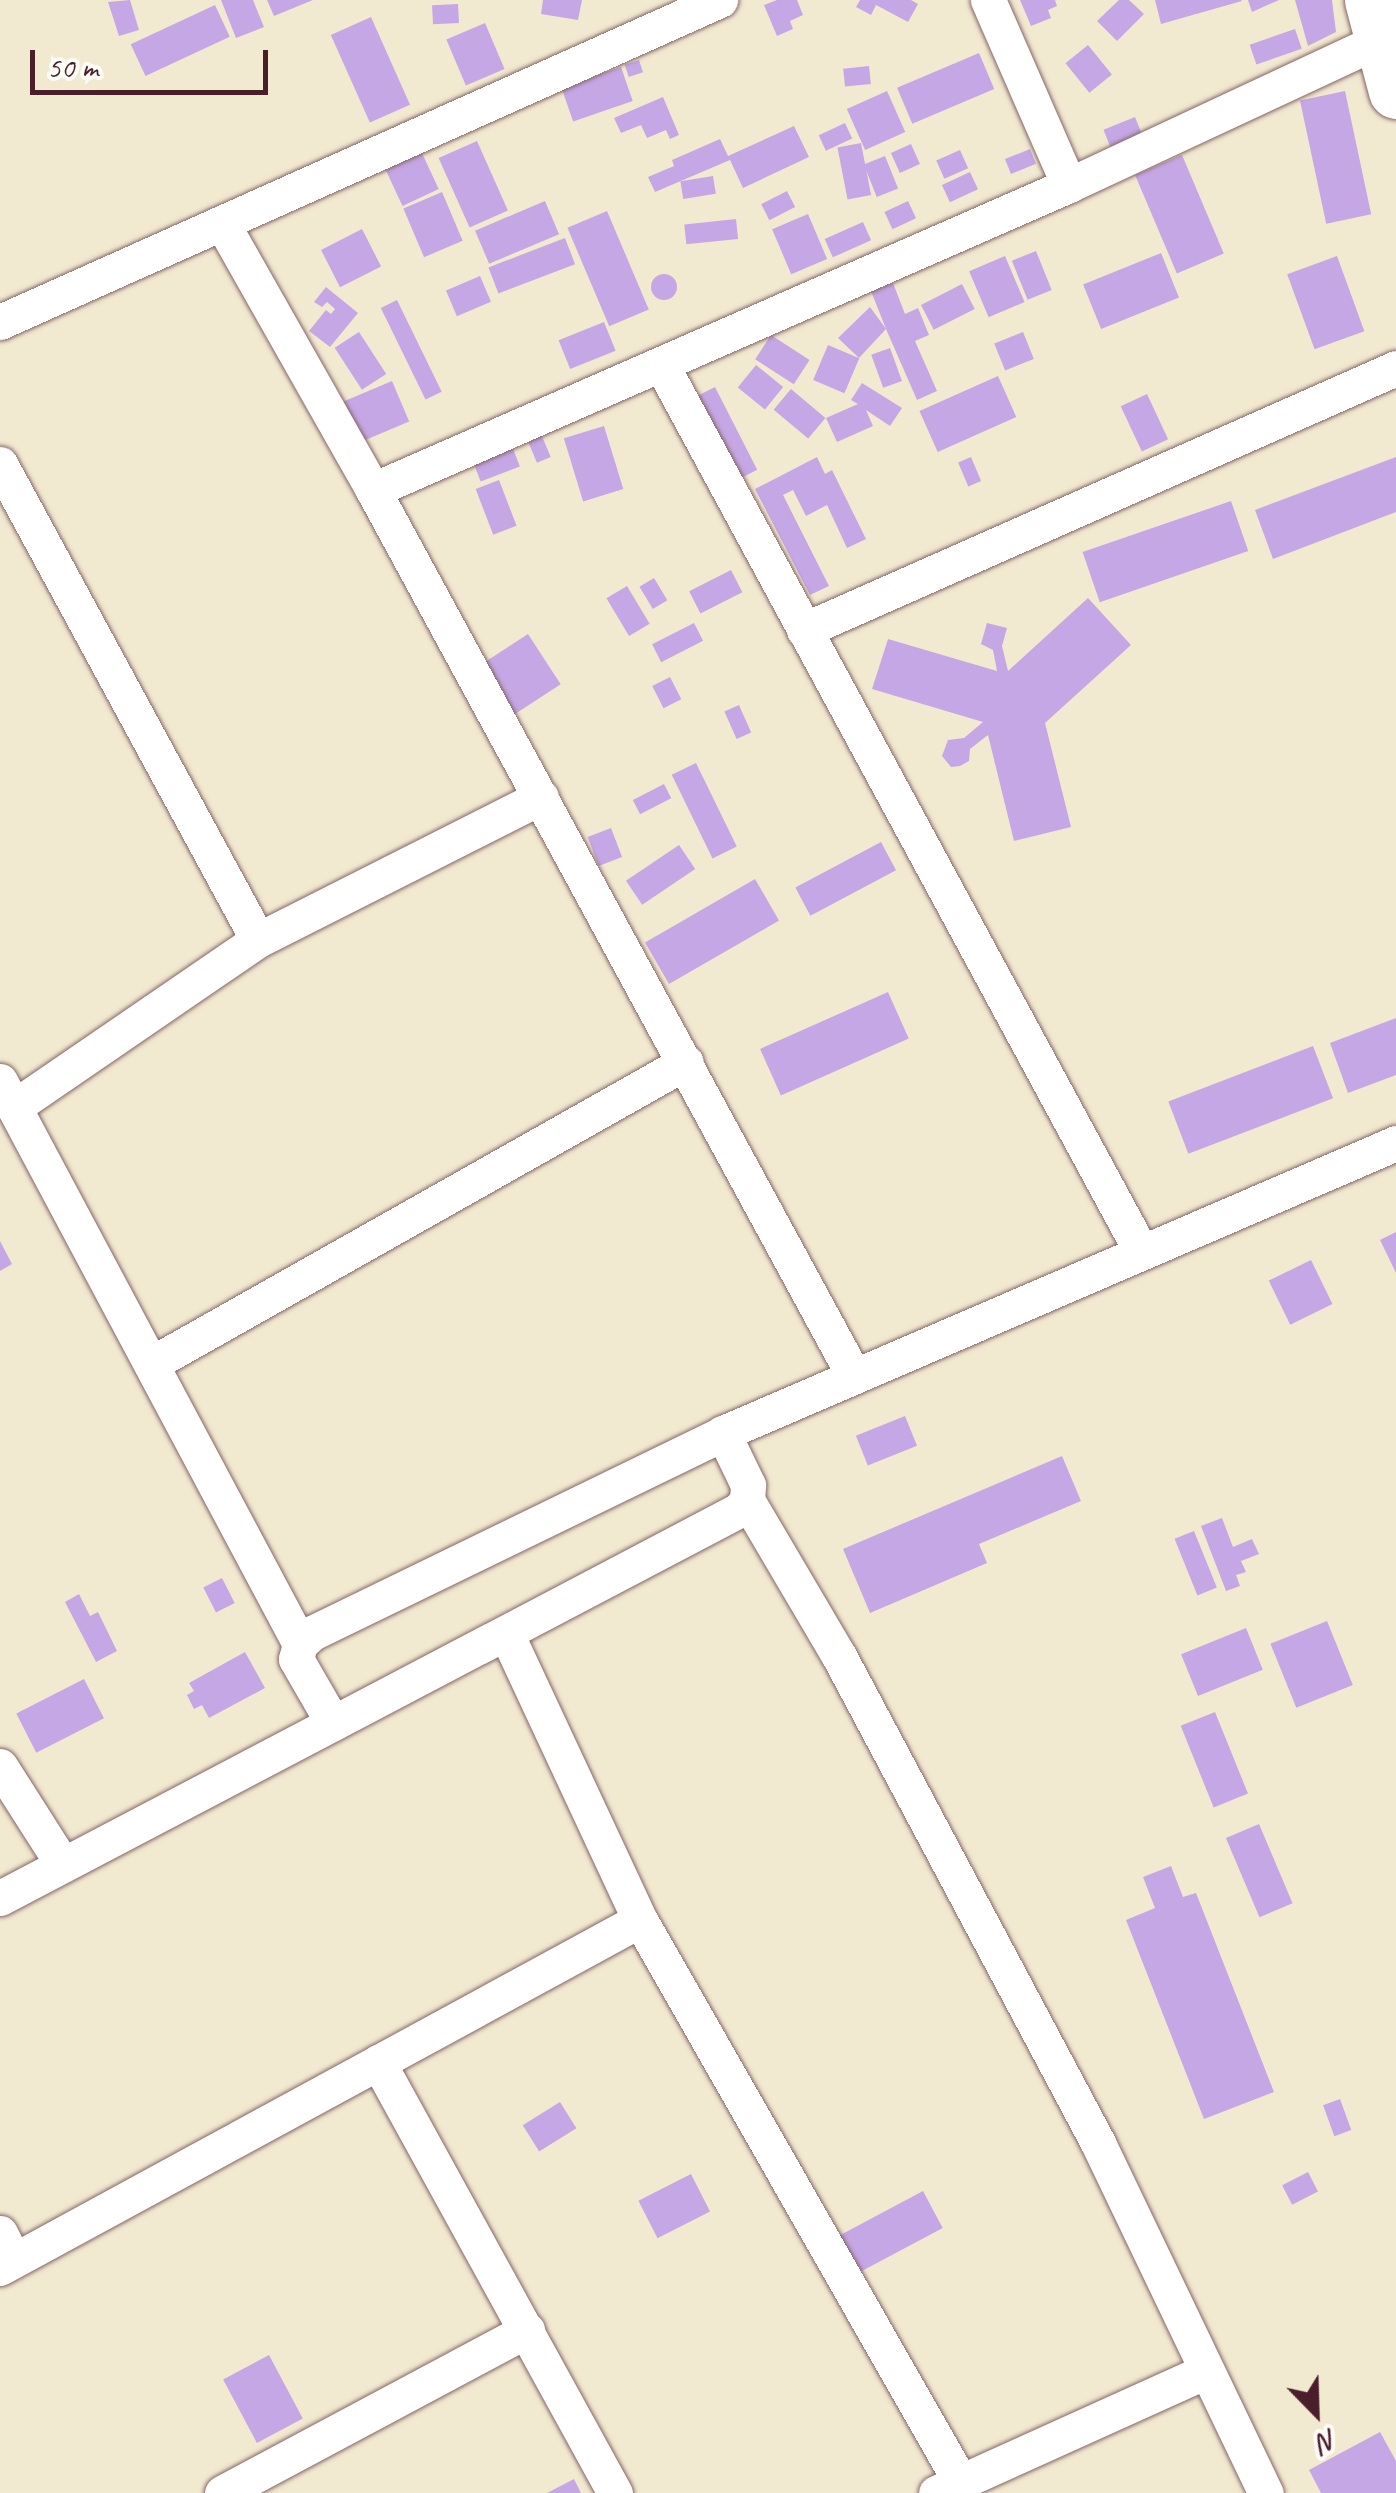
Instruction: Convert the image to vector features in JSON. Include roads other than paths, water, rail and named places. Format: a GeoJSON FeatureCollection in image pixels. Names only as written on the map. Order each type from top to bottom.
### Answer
{"type":"FeatureCollection","features":[{"type":"Feature","properties":{"kind":"main road"},"geometry":{"type":"LineString","coordinates":[[1377,20],[1396,91]]}},
{"type":"Feature","properties":{"kind":"street"},"geometry":{"type":"LineString","coordinates":[[0,322],[720,0]]}},
{"type":"Feature","properties":{"kind":"street"},"geometry":{"type":"LineString","coordinates":[[988,0],[1069,185]]}},
{"type":"Feature","properties":{"kind":"street"},"geometry":{"type":"LineString","coordinates":[[373,490],[1069,185],[1377,20]]}},
{"type":"Feature","properties":{"kind":"street"},"geometry":{"type":"LineString","coordinates":[[222,223],[373,490],[854,1376]]}},
{"type":"Feature","properties":{"kind":"street"},"geometry":{"type":"LineString","coordinates":[[661,364],[1140,1252]]}},
{"type":"Feature","properties":{"kind":"street"},"geometry":{"type":"LineString","coordinates":[[804,630],[1396,368]]}},
{"type":"Feature","properties":{"kind":"street"},"geometry":{"type":"LineString","coordinates":[[5,486],[258,940]]}},
{"type":"Feature","properties":{"kind":"street"},"geometry":{"type":"LineString","coordinates":[[300,1644],[7,1094],[258,940],[541,797]]}},
{"type":"Feature","properties":{"kind":"street"},"geometry":{"type":"LineString","coordinates":[[152,1364],[686,1062]]}},
{"type":"Feature","properties":{"kind":"street"},"geometry":{"type":"LineString","coordinates":[[333,1723],[296,1659],[300,1644],[312,1633],[722,1433],[1396,1144]]}},
{"type":"Feature","properties":{"kind":"street"},"geometry":{"type":"LineString","coordinates":[[722,1433],[748,1485],[747,1500],[839,1656],[1088,2126],[1266,2493]]}},
{"type":"Feature","properties":{"kind":"street"},"geometry":{"type":"LineString","coordinates":[[0,1898],[739,1510],[747,1500]]}},
{"type":"Feature","properties":{"kind":"street"},"geometry":{"type":"LineString","coordinates":[[506,1632],[640,1920],[948,2487],[1206,2371]]}},
{"type":"Feature","properties":{"kind":"street"},"geometry":{"type":"LineString","coordinates":[[0,1766],[63,1865]]}},
{"type":"Feature","properties":{"kind":"street"},"geometry":{"type":"LineString","coordinates":[[5,2254],[378,2062],[640,1920]]}},
{"type":"Feature","properties":{"kind":"street"},"geometry":{"type":"LineString","coordinates":[[378,2062],[615,2493]]}},
{"type":"Feature","properties":{"kind":"street"},"geometry":{"type":"LineString","coordinates":[[222,2493],[527,2330]]}}]}
